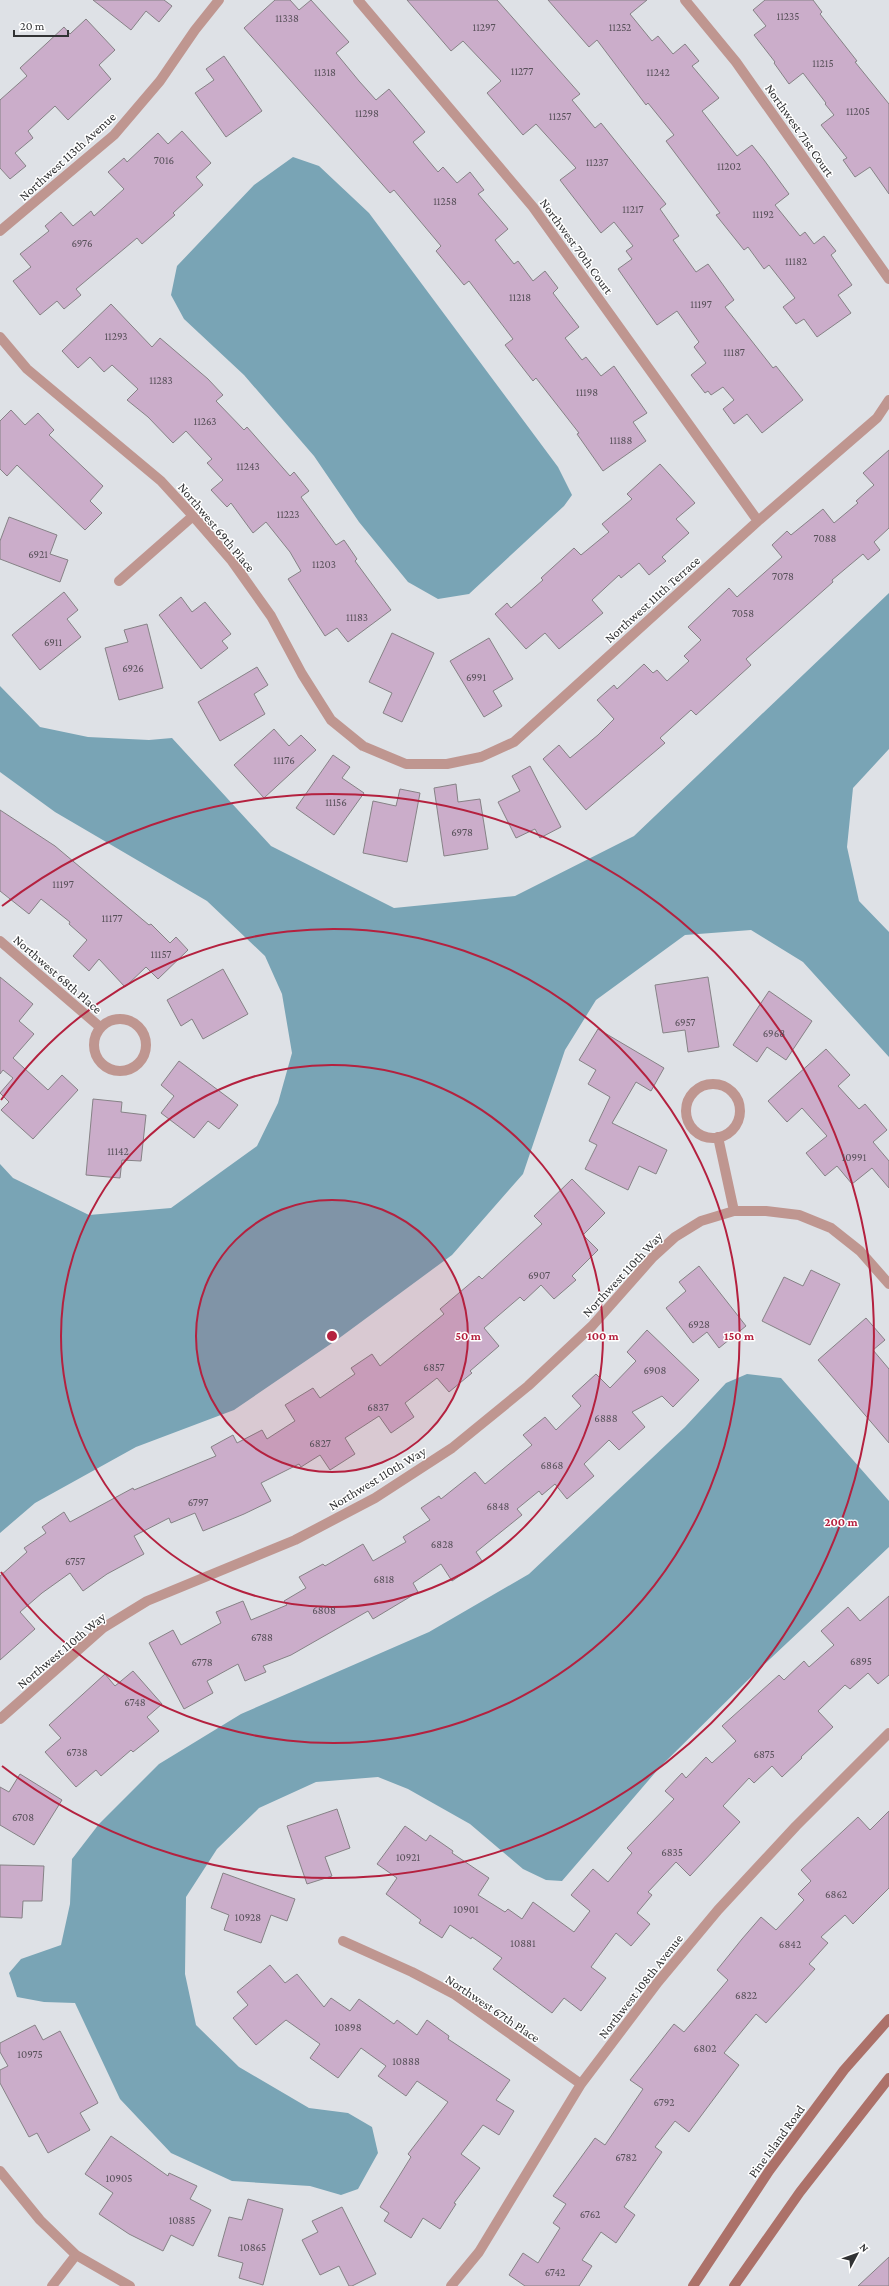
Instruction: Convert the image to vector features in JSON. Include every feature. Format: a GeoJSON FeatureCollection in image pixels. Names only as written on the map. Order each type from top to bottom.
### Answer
{"type":"FeatureCollection","features":[{"type":"Feature","properties":{"kind":"main road","name":"Pine Island Road"},"geometry":{"type":"LineString","coordinates":[[693,2286],[779,2158],[844,2070],[889,2019]]}},
{"type":"Feature","properties":{"kind":"main road"},"geometry":{"type":"LineString","coordinates":[[734,2286],[800,2192],[889,2078]]}},
{"type":"Feature","properties":{"kind":"street","name":"Northwest 113th Avenue"},"geometry":{"type":"LineString","coordinates":[[0,231],[114,135],[160,81],[195,30],[219,0]]}},
{"type":"Feature","properties":{"kind":"street","name":"Northwest 70th Court"},"geometry":{"type":"LineString","coordinates":[[358,0],[533,207],[758,521]]}},
{"type":"Feature","properties":{"kind":"street","name":"Northwest 71st Court"},"geometry":{"type":"LineString","coordinates":[[684,0],[736,62],[889,279]]}},
{"type":"Feature","properties":{"kind":"street","name":"Northwest 69th Place"},"geometry":{"type":"LineString","coordinates":[[0,337],[27,369],[161,481],[232,561],[271,616],[302,674],[330,720],[363,746],[406,764]]}},
{"type":"Feature","properties":{"kind":"street","name":"Northwest 111th Terrace"},"geometry":{"type":"LineString","coordinates":[[406,764],[447,764],[481,757],[514,742],[758,521],[877,418],[889,400]]}},
{"type":"Feature","properties":{"kind":"street"},"geometry":{"type":"LineString","coordinates":[[119,581],[193,516]]}},
{"type":"Feature","properties":{"kind":"street","name":"Northwest 68th Place"},"geometry":{"type":"LineString","coordinates":[[0,941],[100,1027]]}},
{"type":"Feature","properties":{"kind":"street","name":"Northwest 68th Place"},"geometry":{"type":"LineString","coordinates":[[123,1018],[138,1026],[146,1041],[146,1050],[137,1065],[121,1071],[112,1070],[101,1063],[94,1052],[93,1043],[100,1027],[110,1020],[123,1018]]}},
{"type":"Feature","properties":{"kind":"street"},"geometry":{"type":"LineString","coordinates":[[709,1084],[727,1087],[734,1094],[740,1106],[738,1120],[734,1128],[718,1137],[701,1135],[694,1130],[686,1116],[686,1107],[691,1095],[700,1086],[709,1084]]}},
{"type":"Feature","properties":{"kind":"street"},"geometry":{"type":"LineString","coordinates":[[718,1137],[734,1211],[766,1211],[799,1215],[831,1228],[860,1251],[889,1284]]}},
{"type":"Feature","properties":{"kind":"street","name":"Northwest 110th Way"},"geometry":{"type":"LineString","coordinates":[[0,1719],[103,1628],[147,1601],[295,1540],[375,1498],[452,1448],[528,1386],[592,1326],[654,1257],[675,1237],[701,1221],[734,1211]]}},
{"type":"Feature","properties":{"kind":"street","name":"Northwest 108th Avenue"},"geometry":{"type":"LineString","coordinates":[[451,2286],[479,2252],[581,2084],[658,1982],[718,1910],[802,1820],[889,1734]]}},
{"type":"Feature","properties":{"kind":"street","name":"Northwest 67th Place"},"geometry":{"type":"LineString","coordinates":[[343,1941],[412,1972],[454,1994],[581,2084]]}},
{"type":"Feature","properties":{"kind":"street"},"geometry":{"type":"LineString","coordinates":[[0,2171],[40,2220],[76,2255],[130,2286]]}},
{"type":"Feature","properties":{"kind":"street"},"geometry":{"type":"LineString","coordinates":[[52,2286],[76,2255]]}},
{"type":"Feature","properties":{"kind":"water"},"geometry":{"type":"Polygon","coordinates":[[[293,157],[319,166],[369,213],[558,467],[572,495],[564,506],[469,594],[438,599],[408,582],[359,522],[314,456],[244,375],[184,319],[171,295],[177,266],[254,185],[293,157]]]}},
{"type":"Feature","properties":{"kind":"water"},"geometry":{"type":"Polygon","coordinates":[[[889,593],[889,749],[853,788],[847,847],[859,901],[889,932],[889,1057],[803,962],[751,930],[685,935],[596,1000],[565,1050],[523,1174],[452,1255],[338,1339],[234,1410],[136,1447],[35,1503],[0,1533],[0,1164],[13,1178],[89,1215],[171,1208],[257,1146],[278,1103],[292,1053],[282,994],[265,956],[207,901],[55,812],[0,772],[0,686],[40,727],[88,737],[149,740],[172,738],[271,846],[394,908],[515,896],[634,836],[889,593]]]}},
{"type":"Feature","properties":{"kind":"water"},"geometry":{"type":"Polygon","coordinates":[[[747,1374],[781,1378],[889,1501],[889,1547],[752,1676],[660,1767],[562,1881],[546,1880],[523,1869],[470,1824],[408,1789],[378,1777],[316,1782],[259,1808],[217,1849],[186,1897],[185,1974],[196,2025],[239,2067],[309,2108],[348,2113],[372,2127],[378,2153],[358,2189],[341,2195],[310,2186],[232,2181],[171,2153],[120,2099],[75,2003],[44,2002],[17,1997],[9,1973],[21,1959],[61,1945],[70,1904],[72,1859],[99,1824],[159,1764],[241,1714],[429,1632],[529,1574],[685,1427],[726,1383],[747,1374]]]}},
{"type":"Feature","properties":{"kind":"building"},"geometry":{"type":"Polygon","coordinates":[[[93,0],[164,0],[172,6],[159,22],[146,11],[131,30],[93,0]]]}},
{"type":"Feature","properties":{"kind":"building"},"geometry":{"type":"Polygon","coordinates":[[[275,0],[290,0],[299,10],[311,0],[349,42],[336,53],[359,81],[376,100],[389,89],[425,132],[413,142],[438,172],[443,167],[457,183],[470,172],[484,190],[478,194],[508,229],[495,240],[514,264],[518,261],[533,281],[545,271],[558,288],[553,293],[579,327],[565,338],[582,360],[586,357],[601,376],[614,366],[647,413],[633,422],[646,441],[603,471],[577,434],[579,433],[536,378],[533,381],[505,345],[513,339],[469,281],[464,285],[436,251],[441,246],[394,190],[390,193],[244,28],[275,0]]]}},
{"type":"Feature","properties":{"kind":"building"},"geometry":{"type":"Polygon","coordinates":[[[407,0],[497,0],[580,94],[572,100],[595,128],[601,123],[666,204],[660,209],[679,236],[673,240],[696,272],[708,264],[734,300],[725,307],[773,368],[776,366],[803,400],[762,433],[747,414],[734,424],[723,409],[734,400],[723,387],[711,395],[708,391],[705,393],[691,375],[706,363],[694,347],[699,342],[677,311],[657,325],[618,269],[632,259],[626,251],[633,246],[614,222],[601,233],[560,180],[576,168],[536,124],[523,135],[487,93],[501,81],[463,41],[451,51],[407,0]]]}},
{"type":"Feature","properties":{"kind":"building"},"geometry":{"type":"Polygon","coordinates":[[[548,0],[647,0],[630,14],[652,41],[658,36],[673,54],[685,44],[699,61],[692,66],[719,98],[702,111],[737,156],[752,145],[764,160],[789,194],[775,205],[800,236],[805,232],[814,244],[824,236],[836,251],[831,255],[852,285],[838,295],[851,313],[817,337],[804,319],[796,324],[783,307],[795,298],[769,265],[764,269],[748,247],[744,250],[716,215],[720,213],[666,141],[674,135],[648,103],[646,105],[597,40],[589,47],[548,0]]]}},
{"type":"Feature","properties":{"kind":"building"},"geometry":{"type":"Polygon","coordinates":[[[765,0],[813,0],[822,12],[820,14],[857,61],[855,62],[889,104],[889,194],[870,167],[855,177],[843,160],[847,158],[821,125],[834,115],[825,104],[826,103],[803,73],[789,84],[774,63],[775,62],[754,35],[766,26],[753,10],[765,0]]]}},
{"type":"Feature","properties":{"kind":"building"},"geometry":{"type":"Polygon","coordinates":[[[86,19],[115,50],[99,65],[111,79],[68,120],[55,106],[28,131],[33,138],[15,153],[26,166],[10,179],[0,168],[0,100],[27,76],[20,68],[64,27],[70,34],[86,19]]]}},
{"type":"Feature","properties":{"kind":"building"},"geometry":{"type":"Polygon","coordinates":[[[224,56],[262,111],[226,137],[195,93],[214,80],[206,69],[224,56]]]}},
{"type":"Feature","properties":{"kind":"building"},"geometry":{"type":"Polygon","coordinates":[[[182,131],[211,163],[196,177],[203,185],[173,213],[175,215],[142,244],[137,238],[76,289],[81,295],[64,309],[57,301],[40,315],[13,281],[31,267],[20,254],[49,231],[45,226],[61,212],[73,226],[91,211],[94,216],[124,189],[108,172],[124,158],[127,162],[158,133],[168,144],[182,131]]]}},
{"type":"Feature","properties":{"kind":"building"},"geometry":{"type":"Polygon","coordinates":[[[111,304],[152,347],[160,338],[208,379],[223,395],[216,401],[244,430],[247,427],[290,476],[294,472],[309,491],[301,497],[336,545],[344,540],[357,559],[355,561],[391,610],[348,642],[337,628],[325,636],[288,579],[301,571],[290,552],[266,522],[253,533],[231,503],[227,507],[211,490],[223,480],[207,463],[212,459],[186,431],[173,443],[148,417],[127,400],[138,389],[112,365],[104,372],[90,357],[78,368],[62,351],[111,304]]]}},
{"type":"Feature","properties":{"kind":"building"},"geometry":{"type":"Polygon","coordinates":[[[11,410],[25,425],[38,413],[54,430],[49,435],[103,486],[90,501],[102,513],[85,530],[17,465],[7,476],[0,469],[0,421],[11,410]]]}},
{"type":"Feature","properties":{"kind":"building"},"geometry":{"type":"Polygon","coordinates":[[[889,450],[889,528],[874,542],[880,550],[868,560],[863,554],[832,580],[833,582],[746,659],[751,665],[696,715],[691,710],[660,738],[665,743],[586,810],[543,759],[559,745],[570,758],[598,735],[614,719],[597,700],[614,685],[617,689],[644,664],[653,673],[657,670],[667,681],[689,661],[684,656],[701,640],[688,627],[729,588],[737,597],[782,557],[772,545],[787,531],[791,535],[823,509],[834,523],[858,503],[856,501],[874,485],[863,473],[889,450]]]}},
{"type":"Feature","properties":{"kind":"building"},"geometry":{"type":"Polygon","coordinates":[[[660,464],[695,503],[676,519],[689,533],[662,557],[666,561],[649,575],[639,563],[621,578],[619,575],[592,600],[603,613],[559,649],[545,633],[526,649],[495,614],[507,603],[511,608],[543,580],[541,578],[574,548],[581,555],[609,532],[602,524],[632,499],[627,494],[660,464]]]}},
{"type":"Feature","properties":{"kind":"building"},"geometry":{"type":"Polygon","coordinates":[[[9,517],[57,535],[50,554],[68,560],[60,582],[0,559],[0,541],[9,517]]]}},
{"type":"Feature","properties":{"kind":"building"},"geometry":{"type":"Polygon","coordinates":[[[64,592],[78,610],[67,619],[81,637],[40,670],[12,635],[64,592]]]}},
{"type":"Feature","properties":{"kind":"building"},"geometry":{"type":"Polygon","coordinates":[[[181,597],[192,612],[205,602],[231,634],[222,641],[228,648],[201,669],[159,615],[181,597]]]}},
{"type":"Feature","properties":{"kind":"building"},"geometry":{"type":"Polygon","coordinates":[[[147,624],[163,688],[119,700],[105,648],[128,642],[124,630],[147,624]]]}},
{"type":"Feature","properties":{"kind":"building"},"geometry":{"type":"Polygon","coordinates":[[[392,633],[434,653],[402,722],[383,713],[392,693],[369,682],[392,633]]]}},
{"type":"Feature","properties":{"kind":"building"},"geometry":{"type":"Polygon","coordinates":[[[489,638],[513,679],[493,691],[502,706],[484,717],[450,661],[489,638]]]}},
{"type":"Feature","properties":{"kind":"building"},"geometry":{"type":"Polygon","coordinates":[[[257,667],[268,685],[254,694],[265,714],[220,741],[198,702],[257,667]]]}},
{"type":"Feature","properties":{"kind":"building"},"geometry":{"type":"Polygon","coordinates":[[[274,729],[289,746],[301,735],[316,750],[264,798],[234,765],[274,729]]]}},
{"type":"Feature","properties":{"kind":"building"},"geometry":{"type":"Polygon","coordinates":[[[333,755],[350,767],[342,778],[364,793],[334,835],[296,808],[333,755]]]}},
{"type":"Feature","properties":{"kind":"building"},"geometry":{"type":"Polygon","coordinates":[[[530,766],[561,827],[540,838],[535,829],[516,838],[498,802],[520,791],[512,776],[530,766]]]}},
{"type":"Feature","properties":{"kind":"building"},"geometry":{"type":"Polygon","coordinates":[[[456,784],[458,802],[480,799],[488,849],[444,856],[434,788],[456,784]]]}},
{"type":"Feature","properties":{"kind":"building"},"geometry":{"type":"Polygon","coordinates":[[[400,789],[420,793],[407,862],[363,853],[373,801],[396,806],[400,789]]]}},
{"type":"Feature","properties":{"kind":"building"},"geometry":{"type":"Polygon","coordinates":[[[0,810],[55,846],[149,925],[151,924],[170,943],[176,937],[188,950],[158,979],[146,967],[125,987],[99,959],[89,971],[73,956],[87,940],[69,924],[70,922],[41,899],[29,914],[0,891],[0,810]]]}},
{"type":"Feature","properties":{"kind":"building"},"geometry":{"type":"Polygon","coordinates":[[[223,969],[248,1014],[203,1039],[192,1019],[181,1026],[167,1000],[223,969]]]}},
{"type":"Feature","properties":{"kind":"building"},"geometry":{"type":"Polygon","coordinates":[[[0,977],[33,1004],[19,1021],[34,1034],[13,1058],[48,1090],[62,1075],[78,1090],[33,1139],[1,1110],[9,1102],[0,1093],[13,1078],[3,1070],[0,1074],[0,977]]]}},
{"type":"Feature","properties":{"kind":"building"},"geometry":{"type":"Polygon","coordinates":[[[708,977],[719,1047],[688,1052],[685,1030],[663,1033],[655,985],[708,977]]]}},
{"type":"Feature","properties":{"kind":"building"},"geometry":{"type":"Polygon","coordinates":[[[769,991],[812,1021],[786,1060],[767,1047],[757,1062],[733,1045],[769,991]]]}},
{"type":"Feature","properties":{"kind":"building"},"geometry":{"type":"Polygon","coordinates":[[[598,1029],[664,1068],[651,1091],[636,1082],[612,1123],[667,1150],[656,1174],[639,1166],[628,1190],[585,1169],[597,1145],[589,1141],[610,1097],[588,1084],[596,1070],[579,1060],[598,1029]]]}},
{"type":"Feature","properties":{"kind":"building"},"geometry":{"type":"Polygon","coordinates":[[[826,1049],[850,1075],[838,1086],[859,1109],[865,1104],[887,1130],[873,1142],[889,1161],[889,1188],[872,1168],[852,1184],[837,1166],[825,1176],[806,1153],[827,1136],[802,1108],[787,1122],[768,1101],[826,1049]]]}},
{"type":"Feature","properties":{"kind":"building"},"geometry":{"type":"Polygon","coordinates":[[[179,1061],[238,1105],[219,1129],[208,1121],[194,1138],[161,1113],[174,1096],[161,1085],[179,1061]]]}},
{"type":"Feature","properties":{"kind":"building"},"geometry":{"type":"Polygon","coordinates":[[[93,1099],[122,1102],[121,1112],[146,1115],[141,1161],[122,1160],[120,1178],[86,1175],[93,1099]]]}},
{"type":"Feature","properties":{"kind":"building"},"geometry":{"type":"Polygon","coordinates":[[[572,1179],[605,1213],[583,1235],[598,1250],[572,1276],[576,1280],[554,1299],[541,1285],[524,1301],[520,1297],[484,1328],[499,1346],[470,1371],[472,1373],[449,1392],[437,1378],[405,1403],[414,1417],[391,1433],[379,1416],[345,1438],[355,1454],[330,1470],[320,1455],[301,1467],[299,1464],[261,1483],[271,1501],[203,1531],[195,1513],[171,1523],[169,1518],[134,1536],[144,1554],[107,1574],[83,1591],[70,1573],[42,1593],[20,1612],[35,1629],[0,1660],[0,1576],[27,1552],[24,1548],[46,1533],[42,1527],[64,1512],[70,1522],[133,1488],[134,1490],[216,1456],[211,1447],[233,1435],[237,1443],[262,1430],[267,1439],[295,1421],[285,1405],[313,1388],[320,1398],[355,1374],[351,1368],[372,1354],[380,1366],[444,1314],[440,1309],[479,1276],[482,1279],[542,1224],[534,1216],[572,1179]]]}},
{"type":"Feature","properties":{"kind":"building"},"geometry":{"type":"Polygon","coordinates":[[[699,1266],[746,1326],[719,1348],[707,1332],[693,1343],[666,1308],[686,1291],[679,1282],[699,1266]]]}},
{"type":"Feature","properties":{"kind":"building"},"geometry":{"type":"Polygon","coordinates":[[[811,1270],[840,1284],[810,1345],[762,1321],[784,1277],[803,1286],[811,1270]]]}},
{"type":"Feature","properties":{"kind":"building"},"geometry":{"type":"Polygon","coordinates":[[[866,1318],[885,1340],[873,1350],[889,1369],[889,1443],[818,1360],[866,1318]]]}},
{"type":"Feature","properties":{"kind":"building"},"geometry":{"type":"Polygon","coordinates":[[[647,1330],[699,1380],[673,1407],[662,1396],[632,1412],[645,1427],[619,1450],[609,1440],[584,1464],[594,1476],[567,1499],[555,1484],[542,1495],[539,1491],[517,1509],[522,1515],[476,1552],[482,1561],[452,1581],[441,1564],[413,1583],[418,1592],[373,1619],[368,1611],[291,1655],[263,1666],[266,1672],[245,1681],[238,1664],[207,1681],[213,1693],[184,1709],[149,1643],[173,1630],[181,1645],[221,1623],[216,1612],[243,1601],[251,1620],[287,1605],[284,1601],[306,1588],[299,1577],[323,1564],[325,1566],[363,1544],[373,1561],[406,1542],[403,1537],[430,1520],[421,1508],[439,1496],[441,1499],[475,1472],[485,1484],[532,1445],[523,1435],[545,1417],[556,1430],[581,1406],[572,1396],[596,1374],[610,1388],[636,1361],[627,1352],[647,1330]]]}},
{"type":"Feature","properties":{"kind":"building"},"geometry":{"type":"Polygon","coordinates":[[[889,1596],[889,1675],[878,1684],[868,1673],[850,1689],[845,1685],[818,1711],[833,1727],[801,1757],[802,1758],[782,1777],[772,1766],[754,1783],[749,1778],[723,1806],[740,1822],[690,1876],[676,1862],[648,1892],[652,1895],[637,1913],[650,1924],[631,1946],[616,1933],[591,1967],[606,1978],[581,2011],[564,1998],[552,2013],[493,1969],[502,1958],[472,1937],[471,1939],[450,1925],[442,1938],[419,1923],[421,1920],[386,1894],[397,1878],[377,1864],[405,1826],[426,1841],[430,1835],[453,1851],[452,1853],[489,1878],[478,1895],[505,1912],[508,1909],[522,1919],[533,1902],[574,1932],[590,1911],[571,1895],[593,1869],[608,1882],[632,1853],[627,1848],[674,1799],[665,1791],[682,1773],[686,1778],[706,1757],[712,1763],[736,1741],[722,1726],[779,1675],[784,1680],[804,1661],[809,1667],[834,1645],[821,1631],[848,1607],[860,1621],[889,1596]]]}},
{"type":"Feature","properties":{"kind":"building"},"geometry":{"type":"Polygon","coordinates":[[[133,1671],[162,1704],[147,1717],[159,1731],[133,1752],[131,1750],[101,1776],[96,1770],[76,1787],[45,1752],[61,1738],[49,1725],[105,1674],[115,1686],[133,1671]]]}},
{"type":"Feature","properties":{"kind":"building"},"geometry":{"type":"Polygon","coordinates":[[[20,1774],[62,1800],[34,1845],[0,1825],[0,1787],[9,1792],[20,1774]]]}},
{"type":"Feature","properties":{"kind":"building"},"geometry":{"type":"Polygon","coordinates":[[[337,1809],[350,1848],[325,1857],[332,1876],[307,1884],[287,1826],[337,1809]]]}},
{"type":"Feature","properties":{"kind":"building"},"geometry":{"type":"Polygon","coordinates":[[[889,1811],[889,1888],[853,1924],[845,1915],[821,1937],[828,1943],[809,1964],[815,1969],[766,2023],[756,2014],[724,2053],[739,2065],[689,2132],[675,2121],[655,2147],[662,2152],[624,2207],[635,2215],[616,2243],[601,2232],[582,2260],[592,2266],[579,2286],[525,2286],[509,2275],[523,2253],[538,2263],[560,2228],[553,2223],[566,2204],[553,2196],[595,2138],[605,2145],[643,2089],[630,2080],[674,2024],[684,2032],[728,1980],[717,1970],[742,1939],[761,1917],[776,1930],[804,1900],[798,1894],[811,1881],[801,1870],[858,1817],[870,1830],[889,1811]]]}},
{"type":"Feature","properties":{"kind":"building"},"geometry":{"type":"Polygon","coordinates":[[[0,1865],[44,1866],[42,1901],[23,1901],[22,1918],[0,1917],[0,1865]]]}},
{"type":"Feature","properties":{"kind":"building"},"geometry":{"type":"Polygon","coordinates":[[[223,1873],[295,1899],[287,1921],[271,1915],[261,1943],[224,1930],[229,1915],[211,1908],[223,1873]]]}},
{"type":"Feature","properties":{"kind":"building"},"geometry":{"type":"Polygon","coordinates":[[[270,1965],[285,1983],[297,1974],[324,2007],[331,1998],[350,2011],[359,1999],[394,2024],[397,2020],[417,2035],[427,2020],[449,2036],[448,2039],[510,2080],[496,2100],[514,2111],[499,2135],[483,2125],[461,2154],[480,2168],[454,2203],[456,2204],[440,2229],[423,2218],[411,2238],[384,2221],[389,2213],[380,2207],[411,2157],[408,2154],[448,2102],[417,2081],[406,2096],[378,2076],[386,2066],[361,2048],[338,2078],[310,2058],[320,2044],[286,2020],[256,2045],[233,2018],[248,2005],[237,1992],[270,1965]]]}},
{"type":"Feature","properties":{"kind":"building"},"geometry":{"type":"Polygon","coordinates":[[[35,2025],[43,2040],[60,2031],[98,2103],[80,2113],[90,2130],[48,2153],[37,2133],[29,2137],[0,2083],[0,2070],[8,2066],[0,2052],[0,2043],[35,2025]]]}},
{"type":"Feature","properties":{"kind":"building"},"geometry":{"type":"Polygon","coordinates":[[[111,2136],[168,2176],[169,2173],[197,2186],[190,2199],[211,2210],[193,2246],[171,2235],[163,2251],[129,2234],[99,2214],[113,2193],[85,2174],[111,2136]]]}},
{"type":"Feature","properties":{"kind":"building"},"geometry":{"type":"Polygon","coordinates":[[[248,2199],[283,2209],[263,2285],[239,2278],[243,2263],[218,2256],[229,2217],[242,2220],[248,2199]]]}},
{"type":"Feature","properties":{"kind":"building"},"geometry":{"type":"Polygon","coordinates":[[[342,2207],[376,2274],[352,2286],[349,2286],[339,2266],[320,2275],[302,2240],[318,2232],[312,2221],[342,2207]]]}},
{"type":"Feature","properties":{"kind":"building"},"geometry":{"type":"Polygon","coordinates":[[[889,2257],[889,2286],[858,2286],[889,2257]]]}}]}
